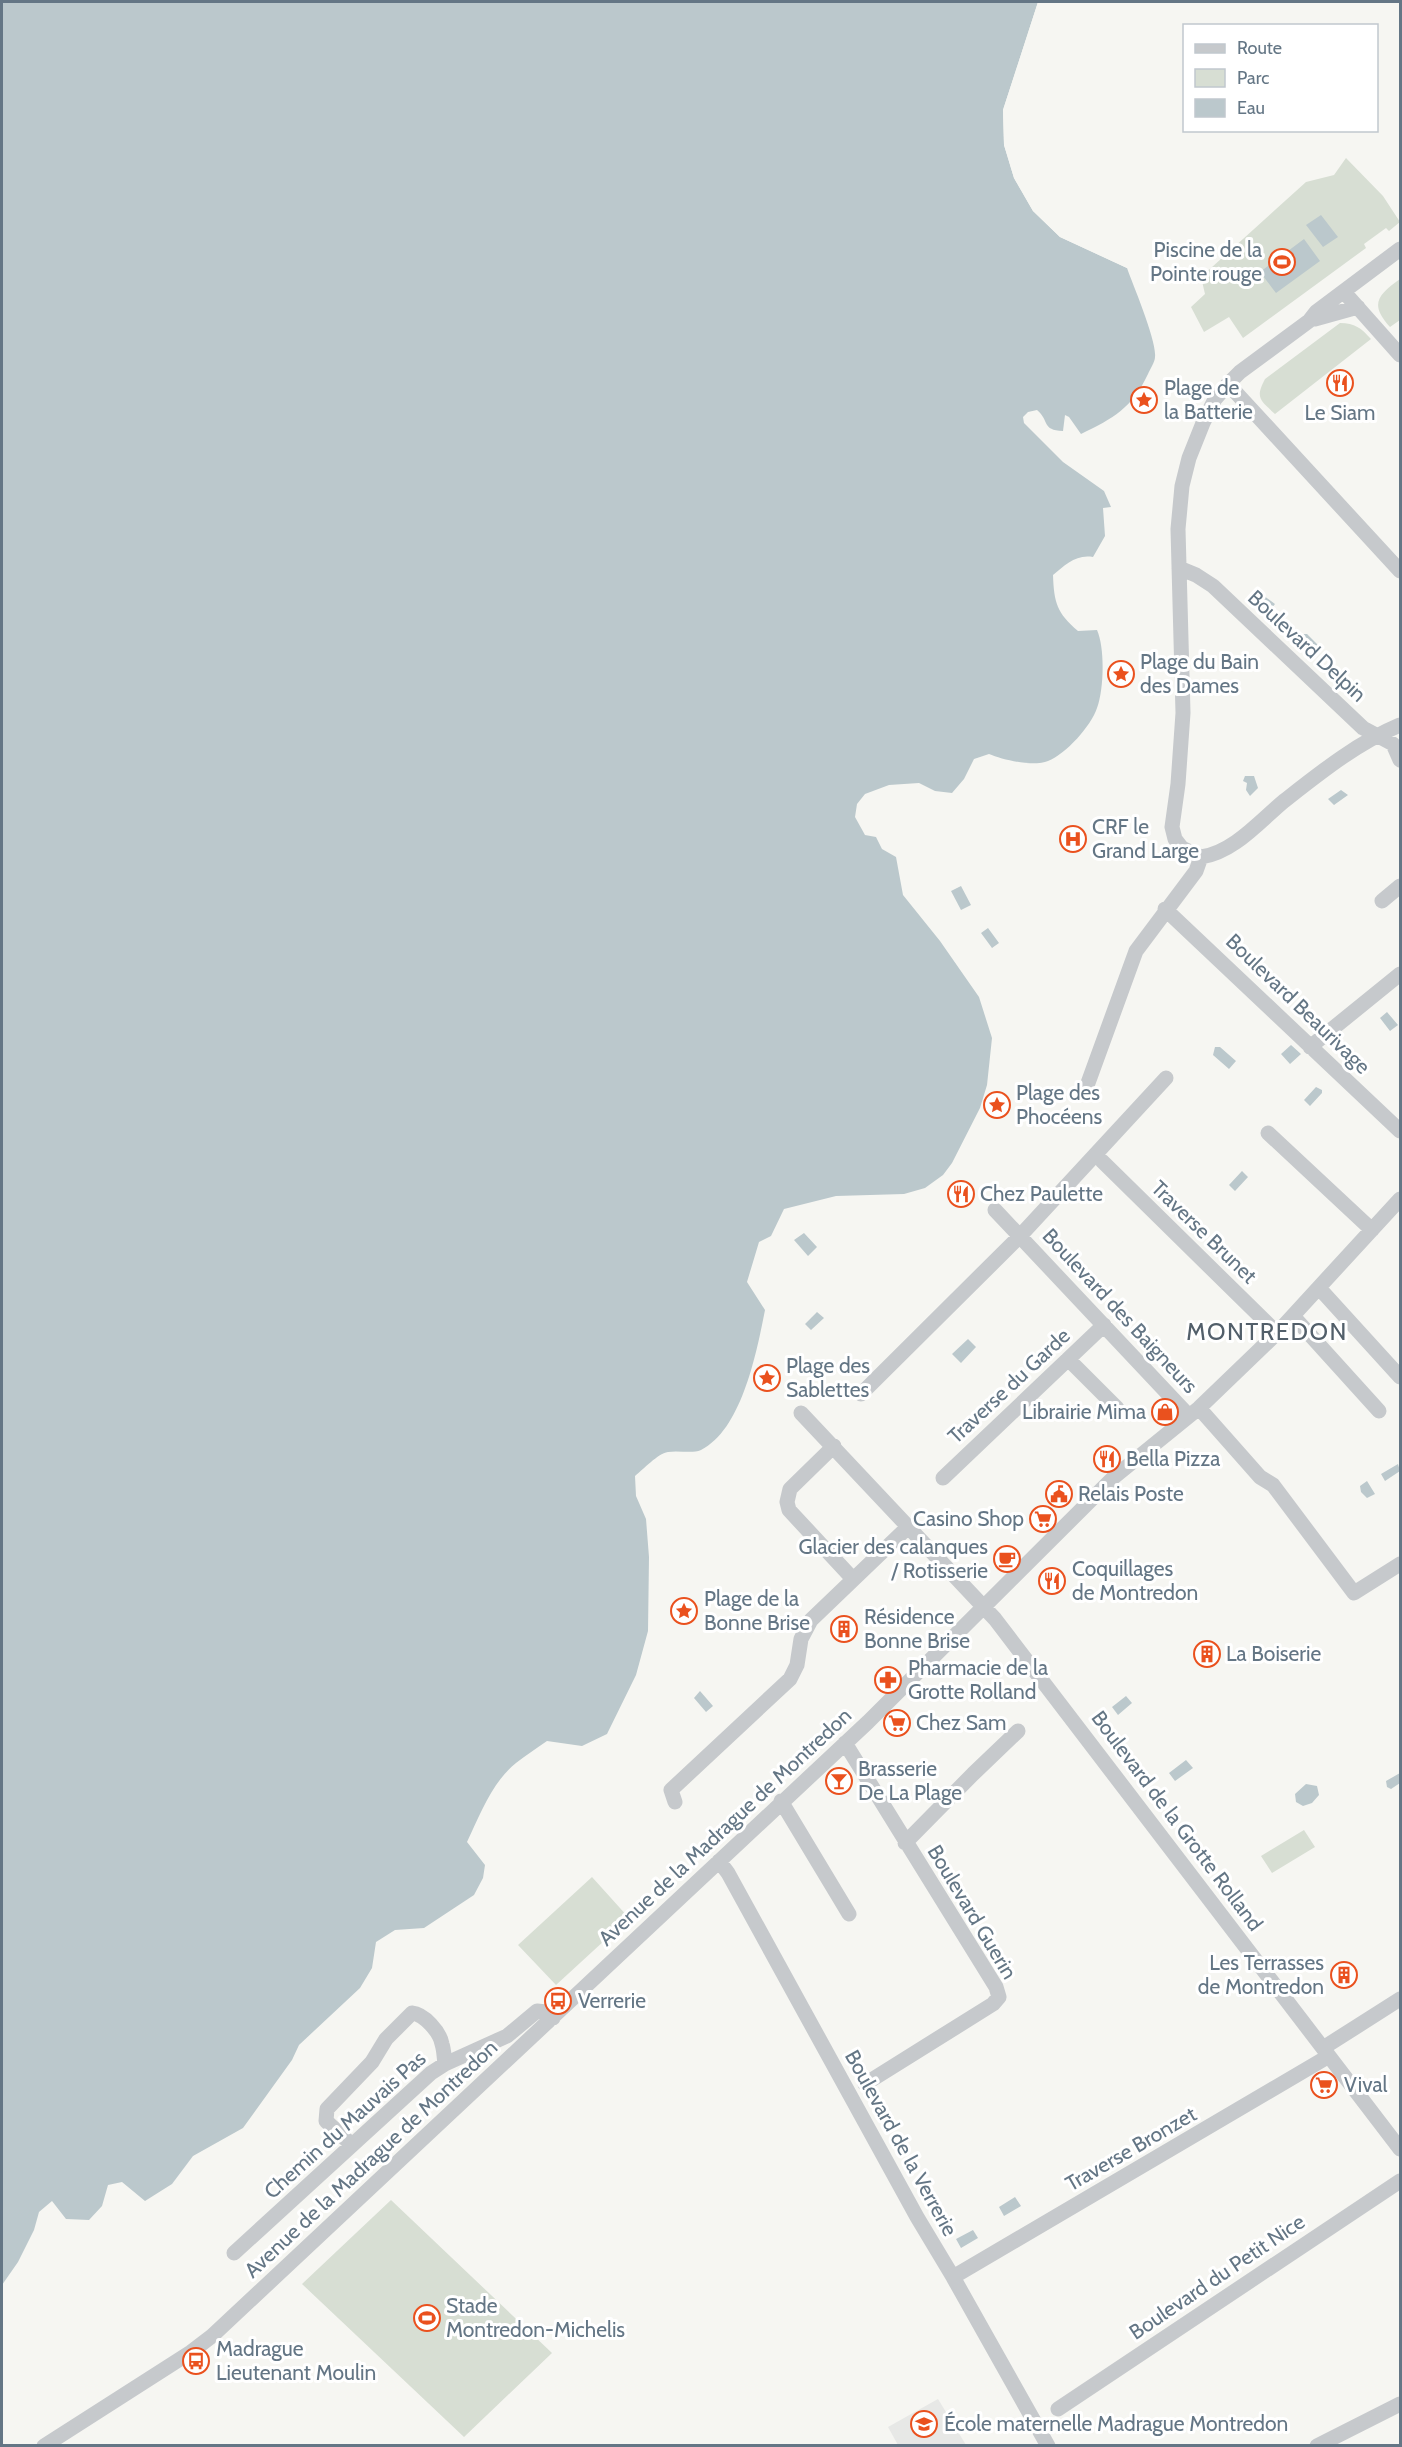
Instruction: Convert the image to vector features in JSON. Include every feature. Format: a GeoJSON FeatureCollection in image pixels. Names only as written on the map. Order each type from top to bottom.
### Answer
{"type":"FeatureCollection","features":[{"type":"Feature","properties":{"kind":"street"},"geometry":{"type":"LineString","coordinates":[[1310,321],[1316,312],[1401,249]]}},
{"type":"Feature","properties":{"kind":"street"},"geometry":{"type":"LineString","coordinates":[[1344,292],[1401,355]]}},
{"type":"Feature","properties":{"kind":"street"},"geometry":{"type":"LineString","coordinates":[[1358,307],[1310,321],[1240,372],[1215,399],[1203,423],[1182,486],[1178,529],[1183,713],[1178,784],[1172,826],[1175,839],[1182,848],[1201,857],[1224,851],[1331,765],[1377,736],[1401,725]]}},
{"type":"Feature","properties":{"kind":"street"},"geometry":{"type":"LineString","coordinates":[[1228,384],[1401,571]]}},
{"type":"Feature","properties":{"kind":"street","name":"Boulevard Delpin"},"geometry":{"type":"LineString","coordinates":[[1179,568],[1213,586],[1363,728],[1393,744],[1401,760]]}},
{"type":"Feature","properties":{"kind":"street"},"geometry":{"type":"LineString","coordinates":[[1084,1094],[1136,951],[1196,871],[1201,857]]}},
{"type":"Feature","properties":{"kind":"street"},"geometry":{"type":"LineString","coordinates":[[1382,901],[1401,886]]}},
{"type":"Feature","properties":{"kind":"street","name":"Boulevard Beaurivage"},"geometry":{"type":"LineString","coordinates":[[1166,909],[1401,1131]]}},
{"type":"Feature","properties":{"kind":"street"},"geometry":{"type":"LineString","coordinates":[[1310,1047],[1401,974]]}},
{"type":"Feature","properties":{"kind":"street"},"geometry":{"type":"LineString","coordinates":[[861,1394],[1021,1235],[1166,1078]]}},
{"type":"Feature","properties":{"kind":"street"},"geometry":{"type":"LineString","coordinates":[[1268,1133],[1372,1230]]}},
{"type":"Feature","properties":{"kind":"street","name":"Traverse Brunet"},"geometry":{"type":"LineString","coordinates":[[1102,1161],[1277,1333]]}},
{"type":"Feature","properties":{"kind":"street","name":"Avenue de la Madrague de Montredon"},"geometry":{"type":"LineString","coordinates":[[44,2445],[191,2352],[212,2336],[845,1743],[1114,1477],[1194,1412],[1277,1333],[1401,1199]]}},
{"type":"Feature","properties":{"kind":"street","name":"Boulevard des Baigneurs"},"geometry":{"type":"LineString","coordinates":[[995,1210],[1104,1325],[1260,1478],[1273,1485],[1354,1593],[1401,1564]]}},
{"type":"Feature","properties":{"kind":"street"},"geometry":{"type":"LineString","coordinates":[[1320,1289],[1401,1377]]}},
{"type":"Feature","properties":{"kind":"street"},"geometry":{"type":"LineString","coordinates":[[1293,1316],[1379,1411]]}},
{"type":"Feature","properties":{"kind":"street","name":"Traverse du Garde"},"geometry":{"type":"LineString","coordinates":[[943,1478],[1104,1325]]}},
{"type":"Feature","properties":{"kind":"street"},"geometry":{"type":"LineString","coordinates":[[1068,1359],[1117,1408]]}},
{"type":"Feature","properties":{"kind":"street","name":"Boulevard de la Grotte Rolland"},"geometry":{"type":"LineString","coordinates":[[801,1413],[985,1606],[1401,2149]]}},
{"type":"Feature","properties":{"kind":"street"},"geometry":{"type":"LineString","coordinates":[[834,1446],[790,1489],[787,1502],[789,1510],[853,1579]]}},
{"type":"Feature","properties":{"kind":"street"},"geometry":{"type":"LineString","coordinates":[[675,1802],[671,1790],[790,1679],[797,1665],[801,1639],[811,1620],[909,1526]]}},
{"type":"Feature","properties":{"kind":"street"},"geometry":{"type":"LineString","coordinates":[[905,1843],[972,1774],[1018,1731]]}},
{"type":"Feature","properties":{"kind":"street","name":"Boulevard Guerin"},"geometry":{"type":"LineString","coordinates":[[845,1743],[996,1987],[999,1997],[993,2004],[865,2084]]}},
{"type":"Feature","properties":{"kind":"street"},"geometry":{"type":"LineString","coordinates":[[782,1801],[849,1914]]}},
{"type":"Feature","properties":{"kind":"street","name":"Boulevard de la Verrerie"},"geometry":{"type":"LineString","coordinates":[[719,1861],[728,1873],[916,2217],[953,2277],[1048,2445]]}},
{"type":"Feature","properties":{"kind":"street","name":"Traverse Bronzet"},"geometry":{"type":"LineString","coordinates":[[953,2277],[1326,2052],[1401,2000]]}},
{"type":"Feature","properties":{"kind":"street","name":"Chemin du Mauvais Pas"},"geometry":{"type":"LineString","coordinates":[[234,2253],[430,2073],[507,2036],[537,2012],[546,2012],[553,2018]]}},
{"type":"Feature","properties":{"kind":"street"},"geometry":{"type":"LineString","coordinates":[[352,2145],[326,2121],[327,2109],[372,2062],[386,2039],[412,2013],[418,2013],[437,2032],[442,2042],[445,2064]]}},
{"type":"Feature","properties":{"kind":"street","name":"Boulevard du Petit Nice"},"geometry":{"type":"LineString","coordinates":[[1058,2409],[1401,2181]]}},
{"type":"Feature","properties":{"kind":"street"},"geometry":{"type":"LineString","coordinates":[[1317,2445],[1401,2404]]}},
{"type":"Feature","properties":{"kind":"shaded area","name":"École maternelle Madrague Montredon"},"geometry":{"type":"Polygon","coordinates":[[[938,2399],[966,2445],[898,2445],[888,2427],[938,2399]]]}},
{"type":"Feature","properties":{"kind":"green space","name":"Piscine de la Pointe rouge"},"geometry":{"type":"Polygon","coordinates":[[[1346,158],[1383,196],[1400,222],[1389,231],[1386,228],[1364,244],[1366,248],[1243,338],[1229,317],[1204,332],[1191,307],[1205,294],[1201,277],[1306,182],[1334,175],[1346,158]]]}},
{"type":"Feature","properties":{"kind":"green space"},"geometry":{"type":"Polygon","coordinates":[[[1400,279],[1400,320],[1390,327],[1380,312],[1379,300],[1386,290],[1400,279]]]}},
{"type":"Feature","properties":{"kind":"green space"},"geometry":{"type":"Polygon","coordinates":[[[1340,323],[1357,327],[1371,339],[1275,414],[1260,395],[1265,379],[1340,323]]]}},
{"type":"Feature","properties":{"kind":"green space"},"geometry":{"type":"Polygon","coordinates":[[[1304,1830],[1315,1847],[1272,1873],[1261,1856],[1304,1830]]]}},
{"type":"Feature","properties":{"kind":"green space"},"geometry":{"type":"Polygon","coordinates":[[[592,1877],[629,1918],[556,1985],[518,1945],[592,1877]]]}},
{"type":"Feature","properties":{"kind":"green space","name":"Stade Montredon-Michelis"},"geometry":{"type":"Polygon","coordinates":[[[391,2200],[552,2353],[464,2437],[302,2284],[391,2200]]]}},
{"type":"Feature","properties":{"kind":"water"},"geometry":{"type":"Polygon","coordinates":[[[2,2],[1038,2],[1003,110],[1004,145],[1014,178],[1033,211],[1060,237],[1127,268],[1149,326],[1155,357],[1142,386],[1128,404],[1103,423],[1081,434],[1065,415],[1063,431],[1051,429],[1037,410],[1028,412],[1023,417],[1024,423],[1063,462],[1104,491],[1111,507],[1103,508],[1105,536],[1093,557],[1076,559],[1053,575],[1054,593],[1065,619],[1078,631],[1097,630],[1100,638],[1103,669],[1101,690],[1097,708],[1089,723],[1070,746],[1048,761],[1027,763],[989,754],[974,759],[964,779],[952,793],[935,791],[919,783],[889,785],[865,794],[857,804],[855,817],[865,835],[876,837],[882,849],[896,857],[903,895],[940,941],[979,997],[992,1038],[987,1085],[980,1108],[952,1163],[943,1175],[925,1188],[904,1194],[836,1196],[784,1209],[771,1236],[759,1242],[747,1282],[765,1310],[752,1367],[737,1408],[715,1440],[701,1450],[664,1453],[635,1476],[636,1496],[646,1519],[649,1557],[648,1631],[636,1675],[607,1734],[582,1746],[547,1741],[516,1763],[500,1780],[487,1799],[467,1842],[485,1865],[483,1878],[474,1895],[424,1928],[395,1930],[376,1942],[372,1968],[360,1988],[299,2045],[292,2060],[243,2128],[193,2156],[172,2184],[145,2201],[122,2182],[108,2185],[102,2206],[89,2220],[66,2219],[52,2201],[39,2212],[34,2230],[18,2262],[2,2285],[2,2]]]}},
{"type":"Feature","properties":{"kind":"water"},"geometry":{"type":"Polygon","coordinates":[[[1321,215],[1338,237],[1323,247],[1306,225],[1321,215]]]}},
{"type":"Feature","properties":{"kind":"water"},"geometry":{"type":"Polygon","coordinates":[[[1304,239],[1320,261],[1276,293],[1260,272],[1304,239]]]}},
{"type":"Feature","properties":{"kind":"water"},"geometry":{"type":"Polygon","coordinates":[[[1260,593],[1275,604],[1271,609],[1269,607],[1266,610],[1254,600],[1260,593]]]}},
{"type":"Feature","properties":{"kind":"water"},"geometry":{"type":"Polygon","coordinates":[[[1301,634],[1307,634],[1318,645],[1312,651],[1301,640],[1301,634]]]}},
{"type":"Feature","properties":{"kind":"water"},"geometry":{"type":"Polygon","coordinates":[[[1245,776],[1254,776],[1258,788],[1250,796],[1246,790],[1247,783],[1243,781],[1245,776]]]}},
{"type":"Feature","properties":{"kind":"water"},"geometry":{"type":"Polygon","coordinates":[[[1341,790],[1348,795],[1334,805],[1328,799],[1341,790]]]}},
{"type":"Feature","properties":{"kind":"water"},"geometry":{"type":"Polygon","coordinates":[[[961,886],[971,905],[961,910],[951,891],[961,886]]]}},
{"type":"Feature","properties":{"kind":"water"},"geometry":{"type":"Polygon","coordinates":[[[988,928],[999,943],[992,948],[981,933],[988,928]]]}},
{"type":"Feature","properties":{"kind":"water"},"geometry":{"type":"Polygon","coordinates":[[[1387,1012],[1398,1025],[1390,1031],[1380,1018],[1387,1012]]]}},
{"type":"Feature","properties":{"kind":"water"},"geometry":{"type":"Polygon","coordinates":[[[1291,1045],[1301,1054],[1290,1064],[1281,1054],[1291,1045]]]}},
{"type":"Feature","properties":{"kind":"water"},"geometry":{"type":"Polygon","coordinates":[[[1215,1047],[1220,1047],[1236,1061],[1229,1069],[1213,1055],[1215,1047]]]}},
{"type":"Feature","properties":{"kind":"water"},"geometry":{"type":"Polygon","coordinates":[[[1316,1087],[1322,1090],[1322,1093],[1310,1106],[1304,1100],[1316,1087]]]}},
{"type":"Feature","properties":{"kind":"water"},"geometry":{"type":"Polygon","coordinates":[[[1242,1171],[1248,1177],[1235,1191],[1229,1185],[1242,1171]]]}},
{"type":"Feature","properties":{"kind":"water"},"geometry":{"type":"Polygon","coordinates":[[[804,1233],[817,1247],[808,1256],[794,1240],[804,1233]]]}},
{"type":"Feature","properties":{"kind":"water"},"geometry":{"type":"Polygon","coordinates":[[[817,1312],[824,1318],[811,1330],[805,1324],[817,1312]]]}},
{"type":"Feature","properties":{"kind":"water"},"geometry":{"type":"Polygon","coordinates":[[[968,1339],[976,1347],[961,1363],[952,1354],[968,1339]]]}},
{"type":"Feature","properties":{"kind":"water"},"geometry":{"type":"Polygon","coordinates":[[[1398,1464],[1400,1471],[1385,1481],[1381,1474],[1398,1464]]]}},
{"type":"Feature","properties":{"kind":"water"},"geometry":{"type":"Polygon","coordinates":[[[1367,1481],[1375,1494],[1367,1498],[1361,1492],[1360,1486],[1367,1481]]]}},
{"type":"Feature","properties":{"kind":"water"},"geometry":{"type":"Polygon","coordinates":[[[700,1691],[713,1706],[706,1712],[694,1698],[700,1691]]]}},
{"type":"Feature","properties":{"kind":"water"},"geometry":{"type":"Polygon","coordinates":[[[1126,1696],[1132,1703],[1118,1715],[1112,1707],[1126,1696]]]}},
{"type":"Feature","properties":{"kind":"water"},"geometry":{"type":"Polygon","coordinates":[[[1186,1760],[1193,1768],[1175,1781],[1169,1773],[1186,1760]]]}},
{"type":"Feature","properties":{"kind":"water"},"geometry":{"type":"Polygon","coordinates":[[[1400,1773],[1400,1783],[1391,1789],[1387,1787],[1386,1781],[1400,1773]]]}},
{"type":"Feature","properties":{"kind":"water"},"geometry":{"type":"Polygon","coordinates":[[[1306,1784],[1317,1786],[1319,1795],[1312,1803],[1303,1806],[1296,1802],[1295,1794],[1306,1784]]]}},
{"type":"Feature","properties":{"kind":"water"},"geometry":{"type":"Polygon","coordinates":[[[1015,2197],[1021,2206],[1004,2216],[999,2207],[1015,2197]]]}},
{"type":"Feature","properties":{"kind":"water"},"geometry":{"type":"Polygon","coordinates":[[[973,2230],[978,2238],[961,2248],[956,2239],[973,2230]]]}},
{"type":"Feature","properties":{"kind":"pier"},"geometry":{"type":"Polygon","coordinates":[[[1038,2],[1041,2],[1006,111],[1007,144],[1017,177],[1035,209],[1062,235],[1130,266],[1127,268],[1060,237],[1033,211],[1014,178],[1004,145],[1003,110],[1038,2]]]}},
{"type":"Feature","properties":{"kind":"place","name":"Piscine de la Pointe rouge"},"geometry":{"type":"Point","coordinates":[1282,262]}},
{"type":"Feature","properties":{"kind":"place","name":"Le Siam"},"geometry":{"type":"Point","coordinates":[1340,383]}},
{"type":"Feature","properties":{"kind":"place","name":"Plage de la Batterie"},"geometry":{"type":"Point","coordinates":[1144,400]}},
{"type":"Feature","properties":{"kind":"place","name":"Plage du Bain des Dames"},"geometry":{"type":"Point","coordinates":[1121,674]}},
{"type":"Feature","properties":{"kind":"place","name":"CRF le Grand Large"},"geometry":{"type":"Point","coordinates":[1073,839]}},
{"type":"Feature","properties":{"kind":"place","name":"Plage des Phocéens"},"geometry":{"type":"Point","coordinates":[997,1105]}},
{"type":"Feature","properties":{"kind":"place","name":"Chez Paulette"},"geometry":{"type":"Point","coordinates":[961,1194]}},
{"type":"Feature","properties":{"kind":"place","name":"Plage des Sablettes"},"geometry":{"type":"Point","coordinates":[767,1378]}},
{"type":"Feature","properties":{"kind":"place","name":"Librairie Mima"},"geometry":{"type":"Point","coordinates":[1165,1412]}},
{"type":"Feature","properties":{"kind":"place","name":"Bella Pizza"},"geometry":{"type":"Point","coordinates":[1107,1459]}},
{"type":"Feature","properties":{"kind":"place","name":"Relais Poste"},"geometry":{"type":"Point","coordinates":[1059,1494]}},
{"type":"Feature","properties":{"kind":"place","name":"Casino Shop"},"geometry":{"type":"Point","coordinates":[1043,1519]}},
{"type":"Feature","properties":{"kind":"place","name":"Glacier des calanques / Rotisserie"},"geometry":{"type":"Point","coordinates":[1007,1559]}},
{"type":"Feature","properties":{"kind":"place","name":"Coquillages de Montredon"},"geometry":{"type":"Point","coordinates":[1052,1581]}},
{"type":"Feature","properties":{"kind":"place","name":"Plage de la Bonne Brise"},"geometry":{"type":"Point","coordinates":[684,1611]}},
{"type":"Feature","properties":{"kind":"place","name":"Résidence Bonne Brise"},"geometry":{"type":"Point","coordinates":[844,1629]}},
{"type":"Feature","properties":{"kind":"place","name":"La Boiserie"},"geometry":{"type":"Point","coordinates":[1207,1654]}},
{"type":"Feature","properties":{"kind":"place","name":"Pharmacie de la Grotte Rolland"},"geometry":{"type":"Point","coordinates":[888,1680]}},
{"type":"Feature","properties":{"kind":"place","name":"Chez Sam"},"geometry":{"type":"Point","coordinates":[897,1723]}},
{"type":"Feature","properties":{"kind":"place","name":"Brasserie De La Plage"},"geometry":{"type":"Point","coordinates":[839,1781]}},
{"type":"Feature","properties":{"kind":"place","name":"Les Terrasses de Montredon"},"geometry":{"type":"Point","coordinates":[1344,1975]}},
{"type":"Feature","properties":{"kind":"place","name":"Verrerie"},"geometry":{"type":"Point","coordinates":[558,2001]}},
{"type":"Feature","properties":{"kind":"place","name":"Vival"},"geometry":{"type":"Point","coordinates":[1324,2085]}},
{"type":"Feature","properties":{"kind":"place","name":"Stade Montredon-Michelis"},"geometry":{"type":"Point","coordinates":[427,2318]}},
{"type":"Feature","properties":{"kind":"place","name":"Madrague Lieutenant Moulin"},"geometry":{"type":"Point","coordinates":[196,2361]}},
{"type":"Feature","properties":{"kind":"place","name":"École maternelle Madrague Montredon"},"geometry":{"type":"Point","coordinates":[924,2424]}},
{"type":"Feature","properties":{"kind":"district","name":"MONTREDON"},"geometry":{"type":"Point","coordinates":[1267,1332]}}]}
